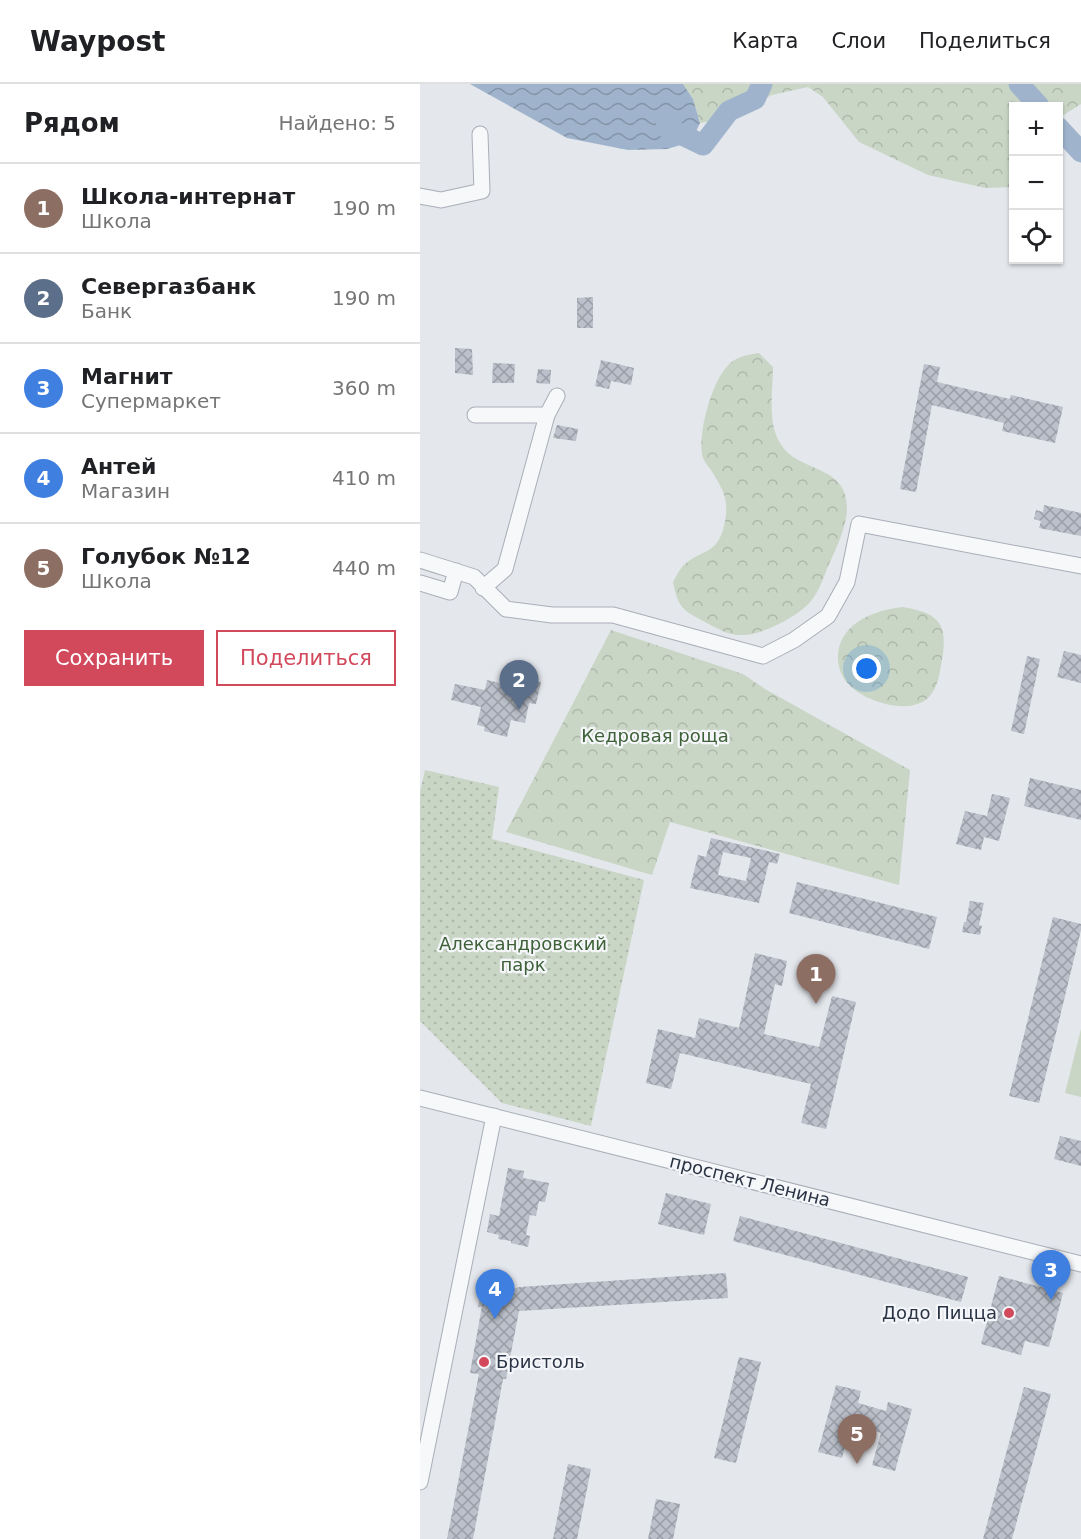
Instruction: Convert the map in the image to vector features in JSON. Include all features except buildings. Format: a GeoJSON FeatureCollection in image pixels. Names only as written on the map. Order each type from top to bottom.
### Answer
{"type":"FeatureCollection","features":[{"type":"Feature","properties":{"kind":"street"},"geometry":{"type":"LineString","coordinates":[[420,196],[441,200],[482,191],[480,134]]}},
{"type":"Feature","properties":{"kind":"street"},"geometry":{"type":"LineString","coordinates":[[483,588],[505,569],[547,415],[557,396]]}},
{"type":"Feature","properties":{"kind":"street"},"geometry":{"type":"LineString","coordinates":[[475,415],[547,415]]}},
{"type":"Feature","properties":{"kind":"street"},"geometry":{"type":"LineString","coordinates":[[420,560],[474,577],[506,609],[552,615],[613,615],[763,656],[794,640],[828,616],[847,582],[859,524],[1081,566]]}},
{"type":"Feature","properties":{"kind":"street"},"geometry":{"type":"LineString","coordinates":[[420,583],[450,592],[456,571]]}},
{"type":"Feature","properties":{"kind":"street","name":"проспект Ленина"},"geometry":{"type":"LineString","coordinates":[[420,1098],[1081,1264]]}},
{"type":"Feature","properties":{"kind":"street"},"geometry":{"type":"LineString","coordinates":[[420,1482],[494,1116]]}},
{"type":"Feature","properties":{"kind":"green space"},"geometry":{"type":"Polygon","coordinates":[[[683,84],[1081,84],[1081,104],[1063,115],[1063,102],[1009,102],[1009,187],[985,188],[928,175],[859,142],[823,97],[808,87],[772,95],[719,120],[700,123],[693,99],[683,84]]]}},
{"type":"Feature","properties":{"kind":"green space"},"geometry":{"type":"Polygon","coordinates":[[[759,353],[773,367],[772,416],[773,426],[780,443],[798,460],[831,476],[839,483],[845,494],[847,515],[838,545],[819,589],[811,601],[798,613],[780,624],[760,632],[738,635],[718,629],[686,611],[679,602],[673,582],[683,566],[717,543],[726,517],[725,496],[702,454],[702,432],[713,390],[719,378],[733,361],[746,355],[759,353]]]}},
{"type":"Feature","properties":{"kind":"green space"},"geometry":{"type":"Polygon","coordinates":[[[903,607],[922,612],[935,619],[939,623],[944,638],[939,676],[933,692],[921,703],[911,706],[877,702],[857,692],[844,679],[838,658],[841,642],[853,626],[871,615],[903,607]]]}},
{"type":"Feature","properties":{"kind":"green space","name":"Кедровая роща"},"geometry":{"type":"Polygon","coordinates":[[[611,630],[743,674],[765,689],[910,770],[899,885],[670,822],[652,875],[506,832],[611,630]]]}},
{"type":"Feature","properties":{"kind":"green space","name":"Александровский парк"},"geometry":{"type":"Polygon","coordinates":[[[425,770],[499,787],[492,839],[644,880],[591,1126],[502,1103],[420,1021],[420,792],[425,770]]]}},
{"type":"Feature","properties":{"kind":"green space"},"geometry":{"type":"Polygon","coordinates":[[[1081,1029],[1081,1097],[1065,1093],[1081,1029]]]}},
{"type":"Feature","properties":{"kind":"water"},"geometry":{"type":"Polygon","coordinates":[[[470,84],[683,84],[693,99],[700,123],[691,142],[667,149],[628,150],[567,138],[470,84]]]}},
{"type":"Feature","properties":{"kind":"waterway"},"geometry":{"type":"LineString","coordinates":[[666,127],[703,145],[729,111],[755,99],[762,84]]}},
{"type":"Feature","properties":{"kind":"waterway"},"geometry":{"type":"LineString","coordinates":[[1019,84],[1035,102]]}},
{"type":"Feature","properties":{"kind":"waterway"},"geometry":{"type":"LineString","coordinates":[[1063,132],[1081,152]]}},
{"type":"Feature","properties":{"kind":"place","name":"Севергазбанк"},"geometry":{"type":"Point","coordinates":[519,710]}},
{"type":"Feature","properties":{"kind":"place","name":"Школа-интернат"},"geometry":{"type":"Point","coordinates":[816,1004]}},
{"type":"Feature","properties":{"kind":"place","name":"Магнит"},"geometry":{"type":"Point","coordinates":[1051,1300]}},
{"type":"Feature","properties":{"kind":"place","name":"Додо Пицца"},"geometry":{"type":"Point","coordinates":[1009,1313]}},
{"type":"Feature","properties":{"kind":"place","name":"Антей"},"geometry":{"type":"Point","coordinates":[495,1319]}},
{"type":"Feature","properties":{"kind":"place","name":"Бристоль"},"geometry":{"type":"Point","coordinates":[484,1362]}},
{"type":"Feature","properties":{"kind":"place","name":"Голубок №12"},"geometry":{"type":"Point","coordinates":[857,1464]}}]}
